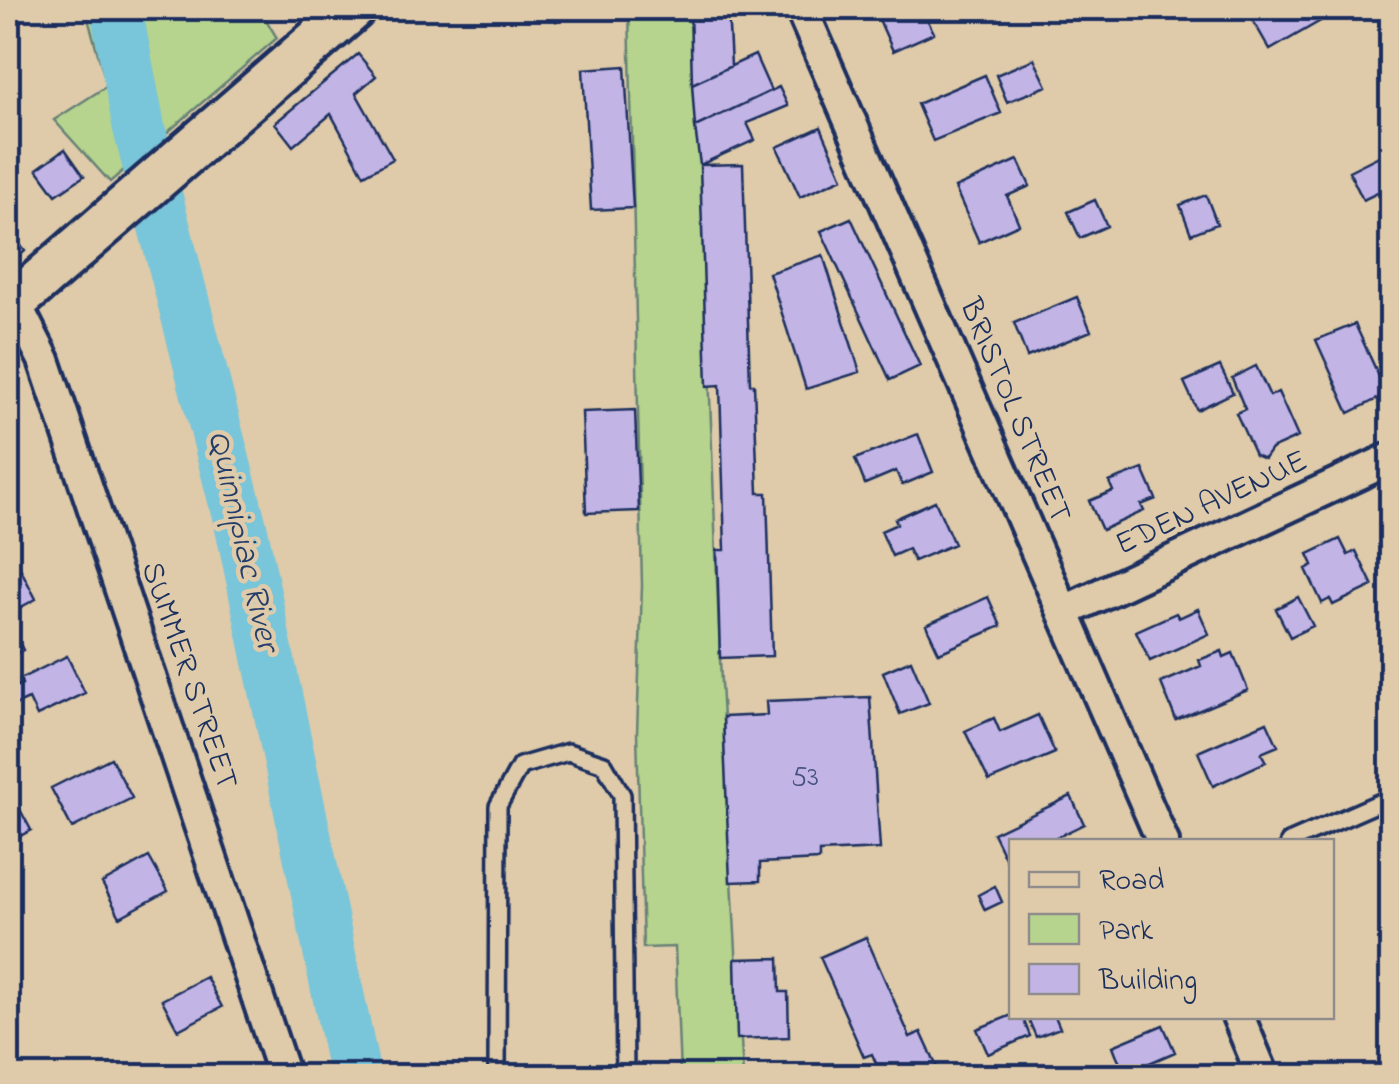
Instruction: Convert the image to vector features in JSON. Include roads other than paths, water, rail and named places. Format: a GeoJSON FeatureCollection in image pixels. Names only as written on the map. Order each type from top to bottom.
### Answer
{"type":"FeatureCollection","features":[{"type":"Feature","properties":{"kind":"street"},"geometry":{"type":"LineString","coordinates":[[11,305],[354,8]]}},
{"type":"Feature","properties":{"kind":"street","name":"BRISTOL STREET"},"geometry":{"type":"LineString","coordinates":[[800,8],[1161,839]]}},
{"type":"Feature","properties":{"kind":"street","name":"SUMMER STREET"},"geometry":{"type":"LineString","coordinates":[[11,305],[44,360],[284,1076]]}},
{"type":"Feature","properties":{"kind":"street","name":"EDEN AVENUE"},"geometry":{"type":"LineString","coordinates":[[1063,612],[1392,458]]}},
{"type":"Feature","properties":{"kind":"street"},"geometry":{"type":"LineString","coordinates":[[1239,1019],[1263,1076]]}},
{"type":"Feature","properties":{"kind":"lane"},"geometry":{"type":"LineString","coordinates":[[497,1076],[498,806],[520,766],[568,752],[604,764],[622,795],[625,1076]]}},
{"type":"Feature","properties":{"kind":"lane"},"geometry":{"type":"LineString","coordinates":[[1296,839],[1392,797]]}},
{"type":"Feature","properties":{"kind":"waterway","name":"Quinnipiac River"},"geometry":{"type":"LineString","coordinates":[[116,8],[139,128],[242,531],[355,1076]]}}]}
